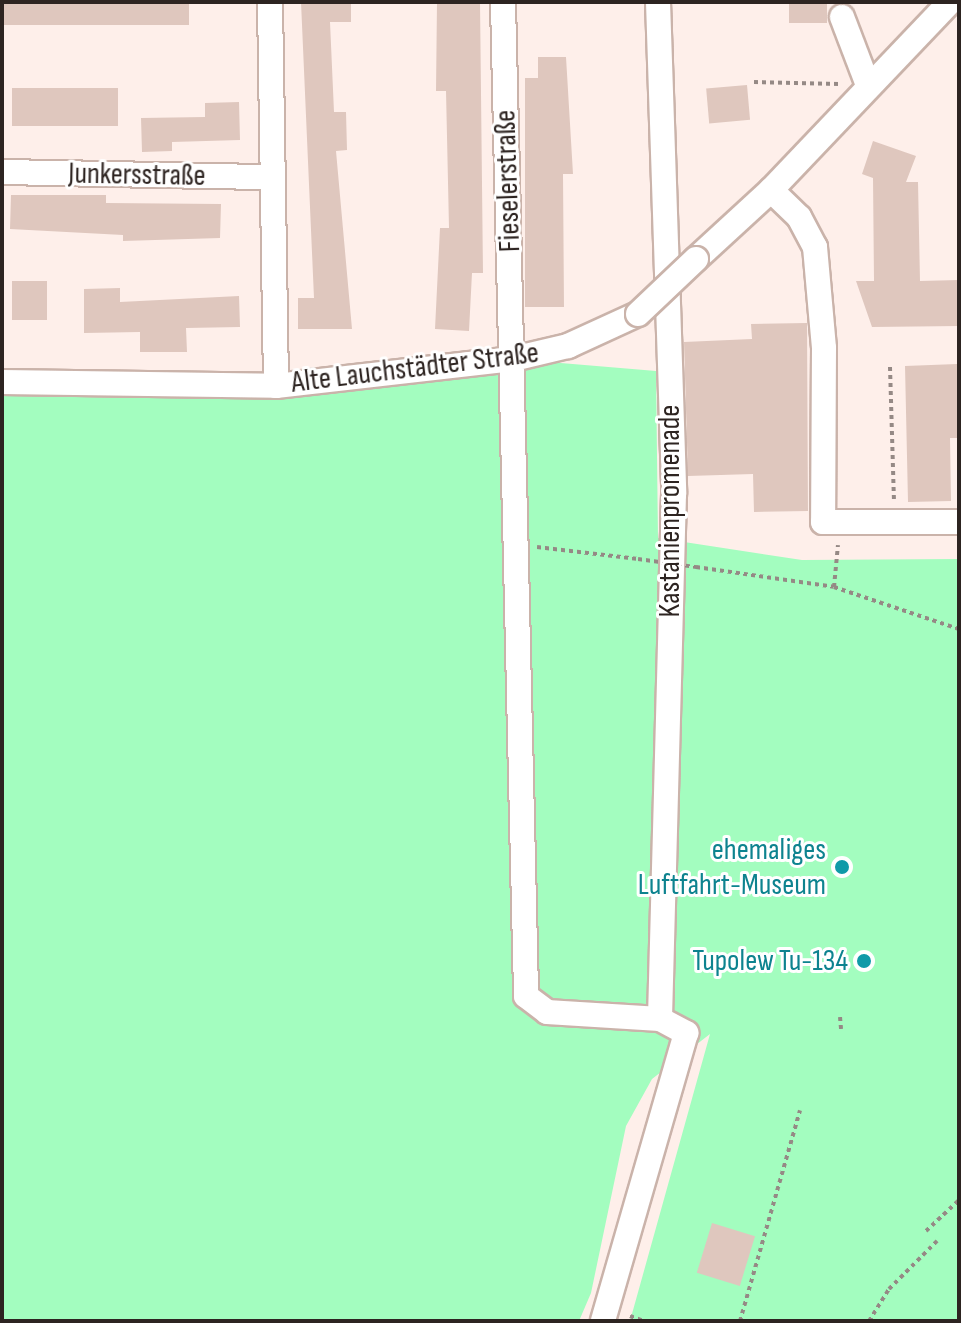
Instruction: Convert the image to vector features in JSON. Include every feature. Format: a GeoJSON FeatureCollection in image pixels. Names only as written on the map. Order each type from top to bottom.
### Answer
{"type":"FeatureCollection","features":[{"type":"Feature","properties":{"kind":"street"},"geometry":{"type":"LineString","coordinates":[[270,2],[276,386]]}},
{"type":"Feature","properties":{"kind":"street","name":"Fieselerstraße"},"geometry":{"type":"LineString","coordinates":[[503,2],[526,996],[547,1012],[660,1019]]}},
{"type":"Feature","properties":{"kind":"street","name":"Kastanienpromenade"},"geometry":{"type":"LineString","coordinates":[[658,2],[674,494],[660,1019]]}},
{"type":"Feature","properties":{"kind":"street","name":"Alte Lauchstädter Straße"},"geometry":{"type":"LineString","coordinates":[[2,382],[276,386],[513,359],[568,346],[638,314],[771,190],[950,2]]}},
{"type":"Feature","properties":{"kind":"street"},"geometry":{"type":"LineString","coordinates":[[842,17],[868,85]]}},
{"type":"Feature","properties":{"kind":"street","name":"Junkersstraße"},"geometry":{"type":"LineString","coordinates":[[2,172],[272,177]]}},
{"type":"Feature","properties":{"kind":"street"},"geometry":{"type":"LineString","coordinates":[[771,190],[799,217],[815,247],[824,348],[823,522],[959,522]]}},
{"type":"Feature","properties":{"kind":"street"},"geometry":{"type":"LineString","coordinates":[[603,1321],[686,1033],[660,1019]]}},
{"type":"Feature","properties":{"kind":"path"},"geometry":{"type":"LineString","coordinates":[[754,82],[868,85]]}},
{"type":"Feature","properties":{"kind":"path"},"geometry":{"type":"LineString","coordinates":[[890,367],[894,522]]}},
{"type":"Feature","properties":{"kind":"path"},"geometry":{"type":"LineString","coordinates":[[834,587],[840,523]]}},
{"type":"Feature","properties":{"kind":"path"},"geometry":{"type":"LineString","coordinates":[[516,544],[834,587],[959,629]]}},
{"type":"Feature","properties":{"kind":"path"},"geometry":{"type":"LineString","coordinates":[[840,1017],[841,1029]]}},
{"type":"Feature","properties":{"kind":"path"},"geometry":{"type":"LineString","coordinates":[[740,1321],[800,1110]]}},
{"type":"Feature","properties":{"kind":"path"},"geometry":{"type":"LineString","coordinates":[[926,1231],[959,1200]]}},
{"type":"Feature","properties":{"kind":"path"},"geometry":{"type":"LineString","coordinates":[[869,1321],[889,1289],[937,1241]]}},
{"type":"Feature","properties":{"kind":"green space"},"geometry":{"type":"Polygon","coordinates":[[[513,359],[656,371],[658,538],[802,560],[959,559],[959,1321],[630,1321],[710,1034],[652,1079],[626,1126],[591,1293],[579,1321],[2,1321],[2,382],[276,386],[513,359]]]}},
{"type":"Feature","properties":{"kind":"building"},"geometry":{"type":"Polygon","coordinates":[[[3,2],[189,2],[189,25],[3,25],[3,2]]]}},
{"type":"Feature","properties":{"kind":"building"},"geometry":{"type":"Polygon","coordinates":[[[301,2],[351,2],[351,22],[330,22],[334,112],[346,112],[347,150],[336,151],[352,329],[298,329],[298,298],[314,298],[301,2]]]}},
{"type":"Feature","properties":{"kind":"building"},"geometry":{"type":"Polygon","coordinates":[[[437,2],[480,2],[483,273],[472,273],[469,331],[435,329],[440,228],[449,228],[446,91],[436,91],[437,2]]]}},
{"type":"Feature","properties":{"kind":"building"},"geometry":{"type":"Polygon","coordinates":[[[789,2],[827,2],[827,23],[789,23],[789,2]]]}},
{"type":"Feature","properties":{"kind":"building"},"geometry":{"type":"Polygon","coordinates":[[[538,57],[566,57],[573,174],[563,174],[564,307],[525,307],[525,78],[538,78],[538,57]]]}},
{"type":"Feature","properties":{"kind":"building"},"geometry":{"type":"Polygon","coordinates":[[[747,85],[750,120],[709,123],[706,89],[747,85]]]}},
{"type":"Feature","properties":{"kind":"building"},"geometry":{"type":"Polygon","coordinates":[[[12,88],[118,88],[118,126],[12,126],[12,88]]]}},
{"type":"Feature","properties":{"kind":"building"},"geometry":{"type":"Polygon","coordinates":[[[239,102],[240,140],[172,142],[172,151],[142,152],[141,118],[205,117],[205,103],[239,102]]]}},
{"type":"Feature","properties":{"kind":"building"},"geometry":{"type":"Polygon","coordinates":[[[873,141],[916,156],[906,182],[918,182],[920,281],[959,280],[959,326],[872,327],[856,281],[874,281],[873,178],[862,174],[873,141]]]}},
{"type":"Feature","properties":{"kind":"building"},"geometry":{"type":"Polygon","coordinates":[[[11,195],[106,195],[106,203],[221,204],[220,238],[123,241],[123,235],[10,229],[11,195]]]}},
{"type":"Feature","properties":{"kind":"building"},"geometry":{"type":"Polygon","coordinates":[[[12,281],[47,281],[47,320],[12,320],[12,281]]]}},
{"type":"Feature","properties":{"kind":"building"},"geometry":{"type":"Polygon","coordinates":[[[120,288],[120,302],[239,296],[240,327],[186,328],[187,352],[140,352],[140,332],[84,333],[84,289],[120,288]]]}},
{"type":"Feature","properties":{"kind":"building"},"geometry":{"type":"Polygon","coordinates":[[[807,323],[808,511],[754,512],[753,474],[688,476],[684,342],[752,339],[751,324],[807,323]]]}},
{"type":"Feature","properties":{"kind":"building"},"geometry":{"type":"Polygon","coordinates":[[[957,364],[958,438],[950,438],[951,501],[908,502],[905,366],[957,364]]]}},
{"type":"Feature","properties":{"kind":"building"},"geometry":{"type":"Polygon","coordinates":[[[712,1223],[755,1236],[740,1286],[697,1273],[712,1223]]]}},
{"type":"Feature","properties":{"kind":"place","name":"ehemaliges Luftfahrt-Museum"},"geometry":{"type":"Point","coordinates":[842,867]}},
{"type":"Feature","properties":{"kind":"place","name":"Tupolew Tu-134"},"geometry":{"type":"Point","coordinates":[864,961]}}]}
